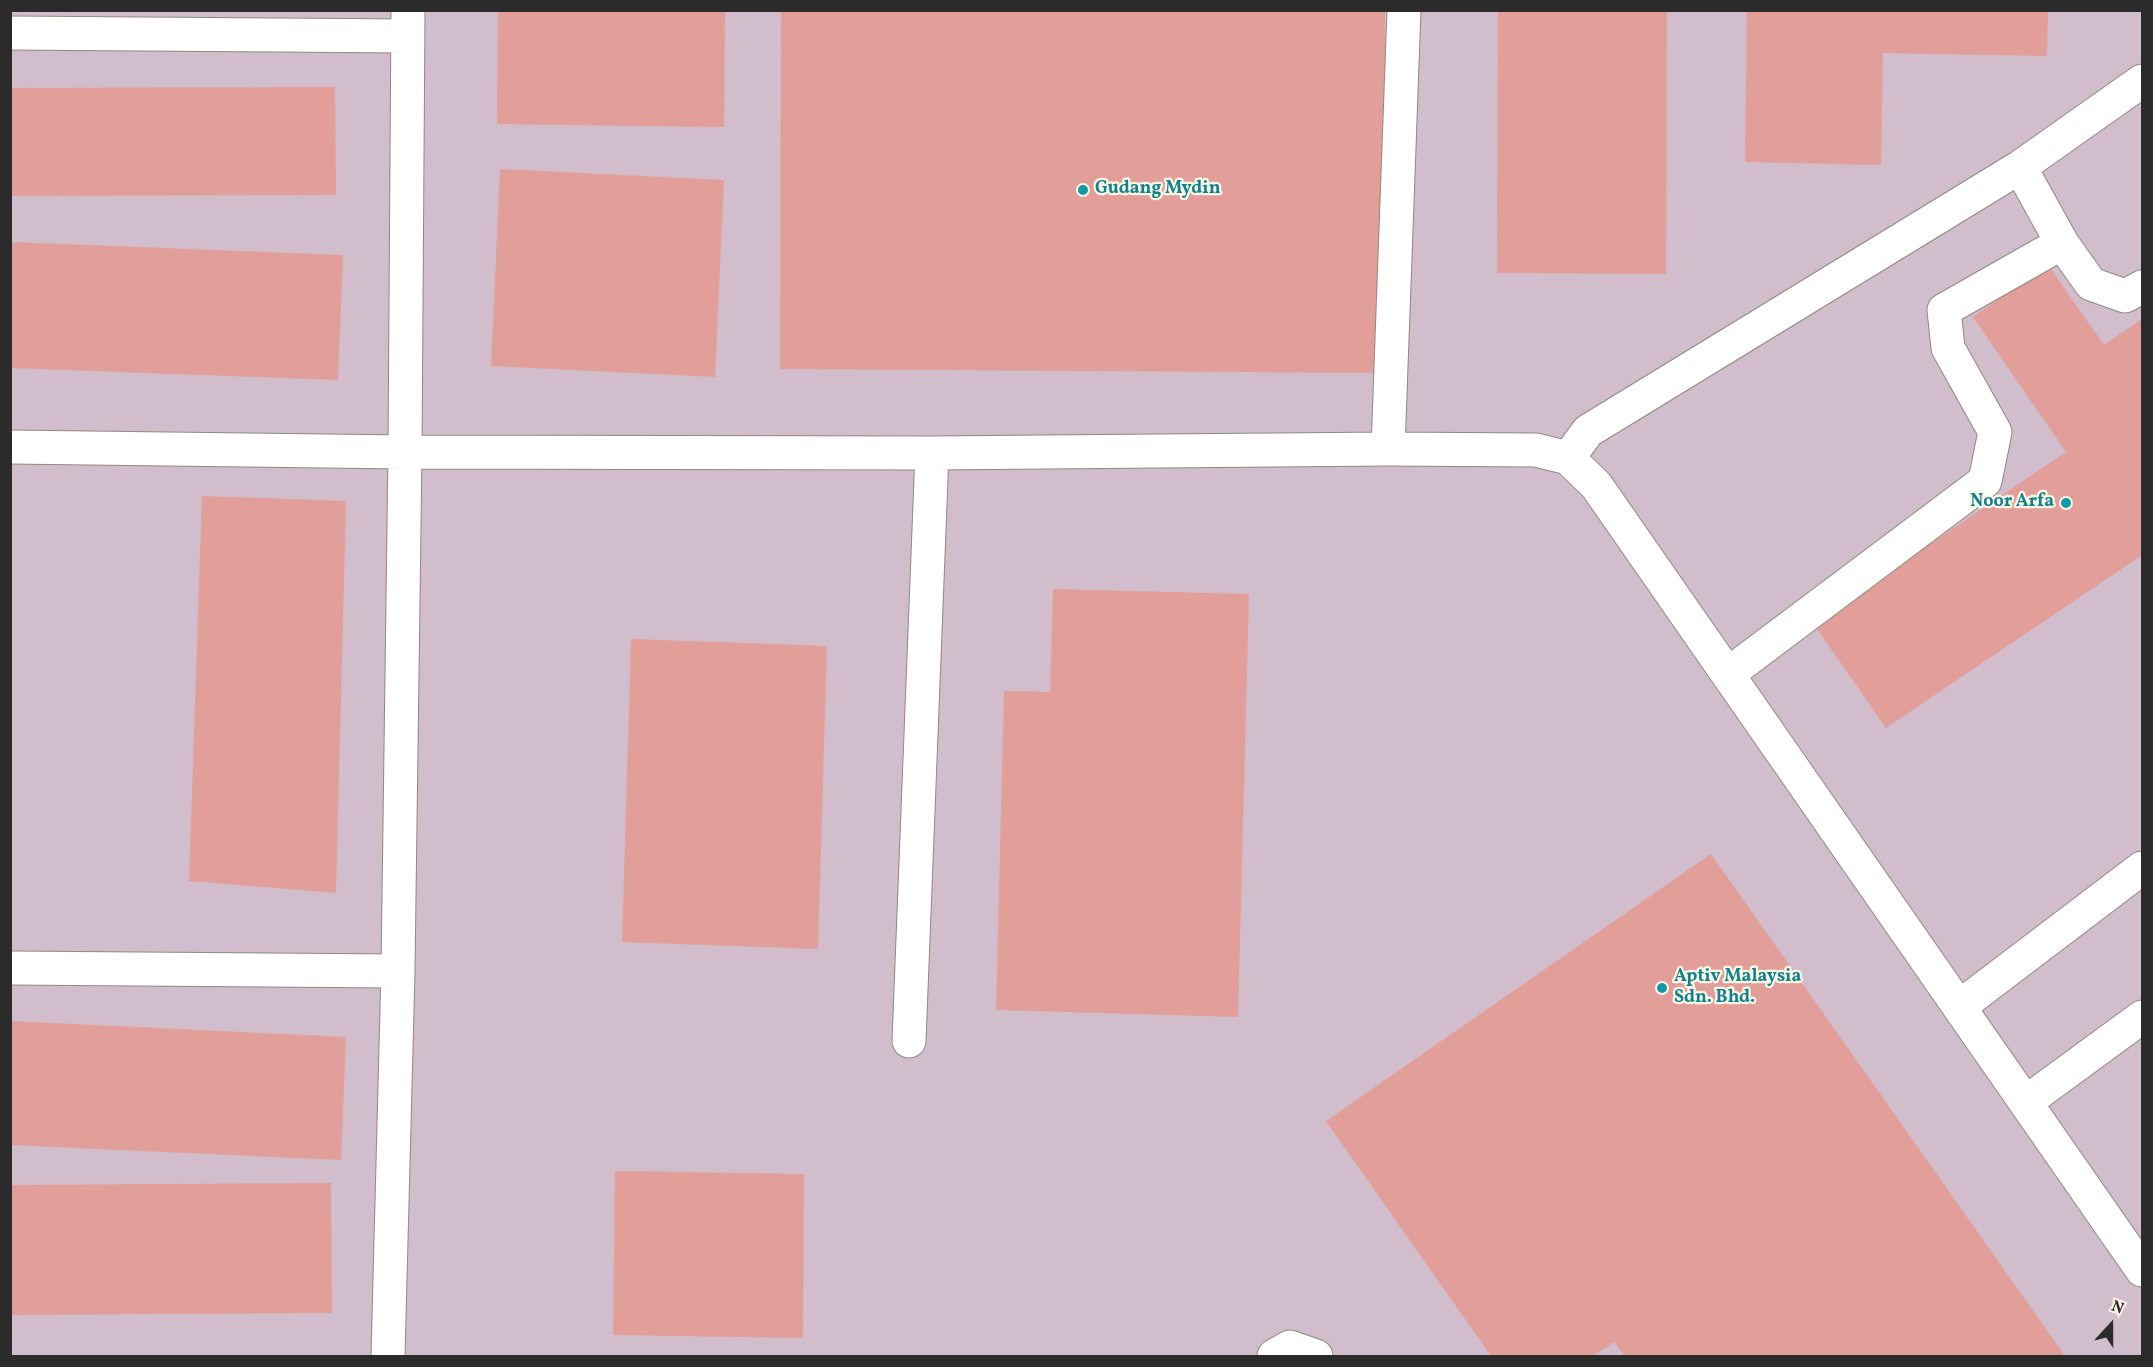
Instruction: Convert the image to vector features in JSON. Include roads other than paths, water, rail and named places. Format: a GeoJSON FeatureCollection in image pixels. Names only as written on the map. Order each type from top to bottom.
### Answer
{"type":"FeatureCollection","features":[{"type":"Feature","properties":{"kind":"street"},"geometry":{"type":"LineString","coordinates":[[1388,449],[1404,10]]}},
{"type":"Feature","properties":{"kind":"street"},"geometry":{"type":"LineString","coordinates":[[10,33],[408,23],[398,971],[388,1356]]}},
{"type":"Feature","properties":{"kind":"street"},"geometry":{"type":"LineString","coordinates":[[1568,458],[1588,431],[2020,167],[2142,81]]}},
{"type":"Feature","properties":{"kind":"street"},"geometry":{"type":"LineString","coordinates":[[2020,167],[2062,243],[2091,284],[2125,296],[2142,286]]}},
{"type":"Feature","properties":{"kind":"street"},"geometry":{"type":"LineString","coordinates":[[1728,674],[1985,481],[1995,432],[1948,348],[1944,310],[2062,243]]}},
{"type":"Feature","properties":{"kind":"street"},"geometry":{"type":"LineString","coordinates":[[10,447],[405,452],[932,453],[1536,450],[1568,458],[1596,485],[2142,1270]]}},
{"type":"Feature","properties":{"kind":"street"},"geometry":{"type":"LineString","coordinates":[[909,1041],[932,453]]}},
{"type":"Feature","properties":{"kind":"street"},"geometry":{"type":"LineString","coordinates":[[1959,1007],[2142,868]]}},
{"type":"Feature","properties":{"kind":"street"},"geometry":{"type":"LineString","coordinates":[[10,968],[398,971]]}},
{"type":"Feature","properties":{"kind":"street"},"geometry":{"type":"LineString","coordinates":[[2026,1102],[2142,1017]]}},
{"type":"Feature","properties":{"kind":"street"},"geometry":{"type":"LineString","coordinates":[[1274,1356],[1290,1347],[1316,1356]]}},
{"type":"Feature","properties":{"kind":"place","name":"Gudang Mydin"},"geometry":{"type":"Point","coordinates":[1083,190]}},
{"type":"Feature","properties":{"kind":"place","name":"Noor Arfa"},"geometry":{"type":"Point","coordinates":[2066,503]}},
{"type":"Feature","properties":{"kind":"place","name":"Aptiv Malaysia Sdn. Bhd."},"geometry":{"type":"Point","coordinates":[1662,988]}}]}
